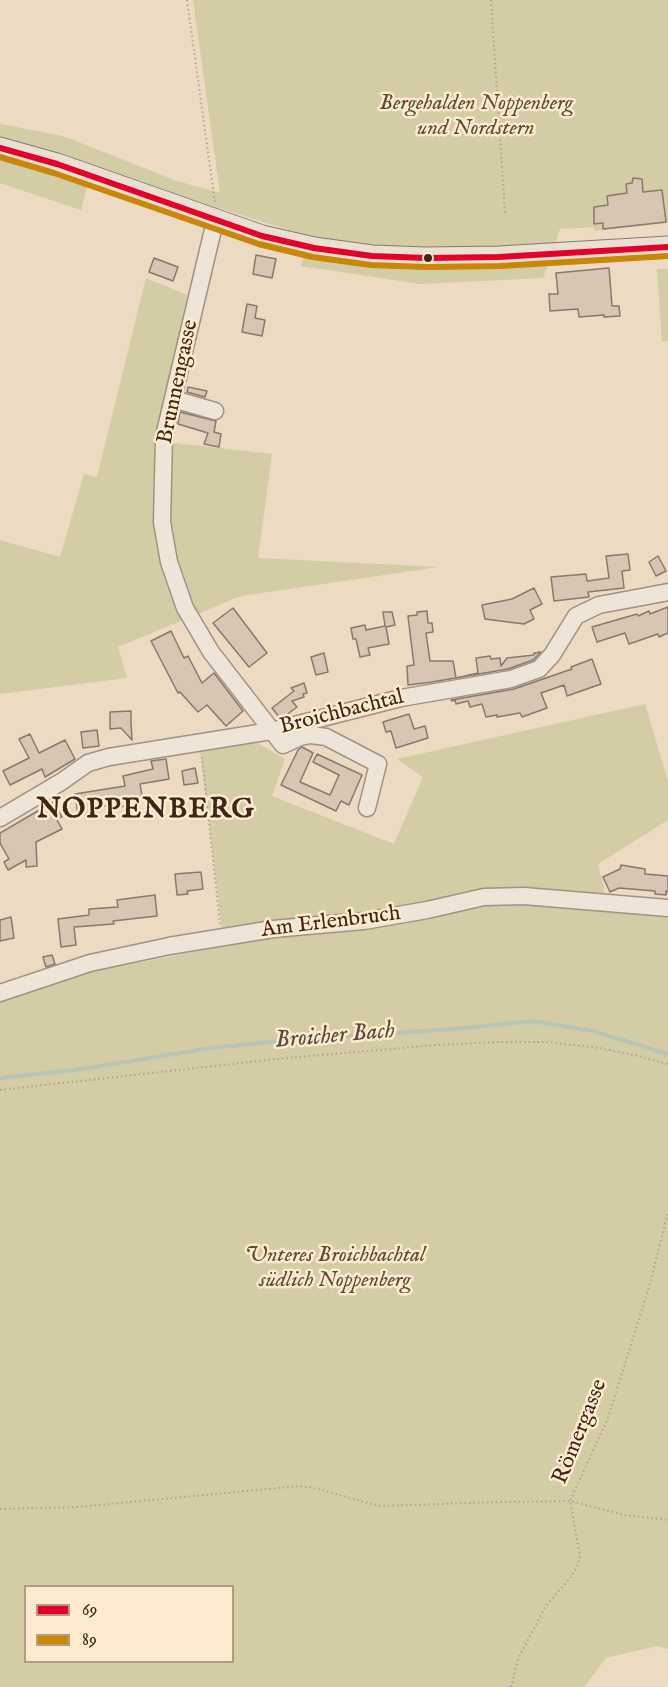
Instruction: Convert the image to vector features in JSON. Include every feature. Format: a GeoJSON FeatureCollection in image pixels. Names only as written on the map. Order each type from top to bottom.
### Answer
{"type":"FeatureCollection","features":[{"type":"Feature","properties":{"kind":"main road"},"geometry":{"type":"LineString","coordinates":[[0,148],[57,164],[262,236],[314,248],[372,256],[426,258],[499,257],[668,247]]}},
{"type":"Feature","properties":{"kind":"street","name":"Brunnengasse"},"geometry":{"type":"LineString","coordinates":[[215,221],[164,436],[162,522],[169,562],[185,608],[206,643],[271,731]]}},
{"type":"Feature","properties":{"kind":"street"},"geometry":{"type":"LineString","coordinates":[[173,399],[215,411]]}},
{"type":"Feature","properties":{"kind":"street","name":"Broichbachtal"},"geometry":{"type":"LineString","coordinates":[[0,818],[61,782],[88,763],[109,757],[271,731],[401,698],[511,679],[530,673],[539,669],[552,655],[576,616],[599,605],[668,592]]}},
{"type":"Feature","properties":{"kind":"street"},"geometry":{"type":"LineString","coordinates":[[271,731],[283,745],[300,737],[311,735],[327,738],[378,764],[367,808]]}},
{"type":"Feature","properties":{"kind":"street","name":"Am Erlenbruch"},"geometry":{"type":"LineString","coordinates":[[0,993],[90,963],[221,936],[364,921],[484,897],[524,896],[668,908]]}},
{"type":"Feature","properties":{"kind":"path"},"geometry":{"type":"LineString","coordinates":[[187,0],[215,202],[215,221]]}},
{"type":"Feature","properties":{"kind":"path"},"geometry":{"type":"LineString","coordinates":[[491,0],[505,213]]}},
{"type":"Feature","properties":{"kind":"path"},"geometry":{"type":"LineString","coordinates":[[200,742],[221,936]]}},
{"type":"Feature","properties":{"kind":"path"},"geometry":{"type":"LineString","coordinates":[[0,1090],[307,1056],[498,1042],[546,1042],[599,1048],[668,1064]]}},
{"type":"Feature","properties":{"kind":"path","name":"Römergasse"},"geometry":{"type":"LineString","coordinates":[[511,1687],[518,1659],[545,1607],[572,1576],[578,1564],[580,1556],[570,1501],[608,1418],[649,1287],[668,1212]]}},
{"type":"Feature","properties":{"kind":"path"},"geometry":{"type":"LineString","coordinates":[[0,1509],[78,1508],[299,1486],[380,1506],[570,1501],[625,1515],[668,1520]]}},
{"type":"Feature","properties":{"kind":"green space","name":"Bergehalden Noppenberg und Nordstern"},"geometry":{"type":"Polygon","coordinates":[[[193,0],[668,0],[668,223],[595,231],[593,227],[560,229],[543,278],[420,284],[301,266],[308,236],[92,168],[81,210],[0,183],[0,124],[63,136],[177,181],[220,193],[193,0]]]}},
{"type":"Feature","properties":{"kind":"green space"},"geometry":{"type":"Polygon","coordinates":[[[657,269],[668,269],[668,341],[662,342],[657,269]]]}},
{"type":"Feature","properties":{"kind":"green space"},"geometry":{"type":"Polygon","coordinates":[[[146,278],[187,295],[156,441],[272,454],[258,558],[439,567],[241,596],[118,647],[127,678],[0,694],[0,540],[60,557],[84,474],[97,477],[146,278]]]}},
{"type":"Feature","properties":{"kind":"green space","name":"Unteres Broichbachtal südlich Noppenberg"},"geometry":{"type":"Polygon","coordinates":[[[645,704],[668,781],[668,820],[598,864],[604,887],[604,909],[668,915],[668,1649],[657,1646],[606,1658],[584,1687],[0,1687],[0,997],[78,974],[224,946],[200,752],[256,742],[285,759],[272,796],[394,844],[423,777],[397,759],[645,704]]]}},
{"type":"Feature","properties":{"kind":"building"},"geometry":{"type":"Polygon","coordinates":[[[633,178],[642,179],[643,192],[662,190],[666,222],[603,229],[603,223],[594,224],[594,207],[608,205],[607,196],[627,193],[626,184],[632,183],[633,178]]]}},
{"type":"Feature","properties":{"kind":"building"},"geometry":{"type":"Polygon","coordinates":[[[256,255],[276,259],[272,278],[253,274],[256,255]]]}},
{"type":"Feature","properties":{"kind":"building"},"geometry":{"type":"Polygon","coordinates":[[[154,258],[178,267],[173,281],[149,272],[154,258]]]}},
{"type":"Feature","properties":{"kind":"building"},"geometry":{"type":"Polygon","coordinates":[[[609,268],[612,306],[619,306],[620,316],[579,317],[578,309],[550,311],[549,294],[558,294],[556,273],[609,268]]]}},
{"type":"Feature","properties":{"kind":"building"},"geometry":{"type":"Polygon","coordinates":[[[247,304],[257,306],[255,318],[265,320],[262,336],[242,332],[247,304]]]}},
{"type":"Feature","properties":{"kind":"building"},"geometry":{"type":"Polygon","coordinates":[[[188,387],[207,391],[205,397],[187,392],[188,387]]]}},
{"type":"Feature","properties":{"kind":"building"},"geometry":{"type":"Polygon","coordinates":[[[180,412],[216,421],[214,432],[221,434],[219,447],[204,444],[208,433],[178,424],[180,412]]]}},
{"type":"Feature","properties":{"kind":"building"},"geometry":{"type":"Polygon","coordinates":[[[628,554],[630,570],[622,571],[624,588],[588,592],[589,597],[554,601],[551,577],[586,574],[587,581],[609,578],[606,556],[628,554]]]}},
{"type":"Feature","properties":{"kind":"building"},"geometry":{"type":"Polygon","coordinates":[[[658,556],[666,571],[656,576],[649,562],[658,556]]]}},
{"type":"Feature","properties":{"kind":"building"},"geometry":{"type":"Polygon","coordinates":[[[534,588],[542,604],[530,610],[534,619],[524,624],[485,619],[482,605],[512,599],[534,588]]]}},
{"type":"Feature","properties":{"kind":"building"},"geometry":{"type":"Polygon","coordinates":[[[668,607],[668,633],[629,644],[625,633],[597,642],[592,627],[637,614],[638,616],[649,611],[650,614],[668,607]]]}},
{"type":"Feature","properties":{"kind":"building"},"geometry":{"type":"Polygon","coordinates":[[[233,608],[267,653],[249,667],[213,623],[233,608]]]}},
{"type":"Feature","properties":{"kind":"building"},"geometry":{"type":"Polygon","coordinates":[[[427,611],[428,623],[432,623],[433,632],[426,633],[430,661],[453,661],[456,678],[408,685],[407,666],[414,665],[408,616],[427,611]]]}},
{"type":"Feature","properties":{"kind":"building"},"geometry":{"type":"Polygon","coordinates":[[[383,612],[392,612],[395,625],[386,627],[389,644],[368,648],[370,655],[360,657],[351,628],[365,625],[366,630],[385,626],[383,612]]]}},
{"type":"Feature","properties":{"kind":"building"},"geometry":{"type":"Polygon","coordinates":[[[171,631],[184,658],[188,656],[202,683],[214,673],[243,711],[226,726],[207,705],[198,712],[180,692],[178,693],[151,641],[171,631]]]}},
{"type":"Feature","properties":{"kind":"building"},"geometry":{"type":"Polygon","coordinates":[[[541,652],[533,660],[508,669],[458,678],[478,673],[476,658],[490,656],[491,659],[500,658],[501,666],[507,658],[541,652]]]}},
{"type":"Feature","properties":{"kind":"building"},"geometry":{"type":"Polygon","coordinates":[[[324,653],[328,672],[316,675],[311,657],[324,653]]]}},
{"type":"Feature","properties":{"kind":"building"},"geometry":{"type":"Polygon","coordinates":[[[592,659],[601,684],[567,696],[564,685],[541,693],[547,708],[522,717],[520,713],[486,717],[482,704],[470,707],[468,701],[456,704],[455,700],[451,700],[514,689],[572,669],[571,667],[592,659]]]}},
{"type":"Feature","properties":{"kind":"building"},"geometry":{"type":"Polygon","coordinates":[[[304,683],[307,693],[303,694],[304,697],[292,701],[297,707],[280,718],[272,708],[294,691],[291,688],[304,683]]]}},
{"type":"Feature","properties":{"kind":"building"},"geometry":{"type":"Polygon","coordinates":[[[131,711],[132,740],[121,728],[110,729],[110,712],[131,711]]]}},
{"type":"Feature","properties":{"kind":"building"},"geometry":{"type":"Polygon","coordinates":[[[409,714],[414,729],[425,726],[428,738],[396,748],[391,731],[386,732],[383,722],[409,714]]]}},
{"type":"Feature","properties":{"kind":"building"},"geometry":{"type":"Polygon","coordinates":[[[97,730],[99,746],[83,748],[81,732],[97,730]]]}},
{"type":"Feature","properties":{"kind":"building"},"geometry":{"type":"Polygon","coordinates":[[[30,734],[39,753],[65,740],[75,759],[45,777],[42,769],[10,785],[3,771],[29,758],[19,739],[30,734]]]}},
{"type":"Feature","properties":{"kind":"building"},"geometry":{"type":"Polygon","coordinates":[[[302,747],[313,753],[300,782],[330,795],[339,775],[313,762],[317,754],[362,775],[349,805],[341,801],[336,811],[281,785],[298,750],[302,747]]]}},
{"type":"Feature","properties":{"kind":"building"},"geometry":{"type":"Polygon","coordinates":[[[166,759],[169,779],[140,784],[142,796],[129,798],[130,805],[115,808],[114,804],[95,808],[96,813],[78,815],[75,794],[125,786],[123,776],[153,769],[151,761],[166,759]]]}},
{"type":"Feature","properties":{"kind":"building"},"geometry":{"type":"Polygon","coordinates":[[[195,768],[198,783],[184,785],[182,771],[195,768]]]}},
{"type":"Feature","properties":{"kind":"building"},"geometry":{"type":"Polygon","coordinates":[[[53,802],[62,817],[56,818],[62,829],[36,842],[37,866],[26,867],[26,860],[8,870],[4,862],[9,859],[0,843],[0,833],[53,802]]]}},
{"type":"Feature","properties":{"kind":"building"},"geometry":{"type":"Polygon","coordinates":[[[621,865],[645,869],[645,874],[668,876],[668,892],[666,891],[666,895],[655,894],[655,891],[619,888],[610,892],[603,877],[620,869],[621,865]]]}},
{"type":"Feature","properties":{"kind":"building"},"geometry":{"type":"Polygon","coordinates":[[[201,872],[203,889],[177,895],[175,874],[201,872]]]}},
{"type":"Feature","properties":{"kind":"building"},"geometry":{"type":"Polygon","coordinates":[[[155,895],[157,916],[113,921],[114,924],[74,927],[76,945],[61,947],[58,919],[89,915],[89,909],[118,907],[117,900],[155,895]]]}},
{"type":"Feature","properties":{"kind":"building"},"geometry":{"type":"Polygon","coordinates":[[[11,917],[14,938],[0,941],[0,920],[11,917]]]}},
{"type":"Feature","properties":{"kind":"building"},"geometry":{"type":"Polygon","coordinates":[[[52,955],[55,964],[46,967],[43,957],[52,955]]]}},
{"type":"Feature","properties":{"kind":"waterway","name":"Broicher Bach"},"geometry":{"type":"LineString","coordinates":[[0,1078],[82,1069],[211,1048],[532,1021],[593,1031],[668,1054]]}},
{"type":"Feature","properties":{"kind":"transit line","name":"69"},"geometry":{"type":"LineString","coordinates":[[0,148],[57,164],[262,236],[314,248],[372,256],[426,258],[499,257],[668,247]]}},
{"type":"Feature","properties":{"kind":"transit line","name":"89"},"geometry":{"type":"LineString","coordinates":[[0,157],[54,173],[259,244],[313,257],[371,265],[426,267],[500,266],[668,256]]}},
{"type":"Feature","properties":{"kind":"district","name":"NOPPENBERG"},"geometry":{"type":"Point","coordinates":[146,811]}}]}
